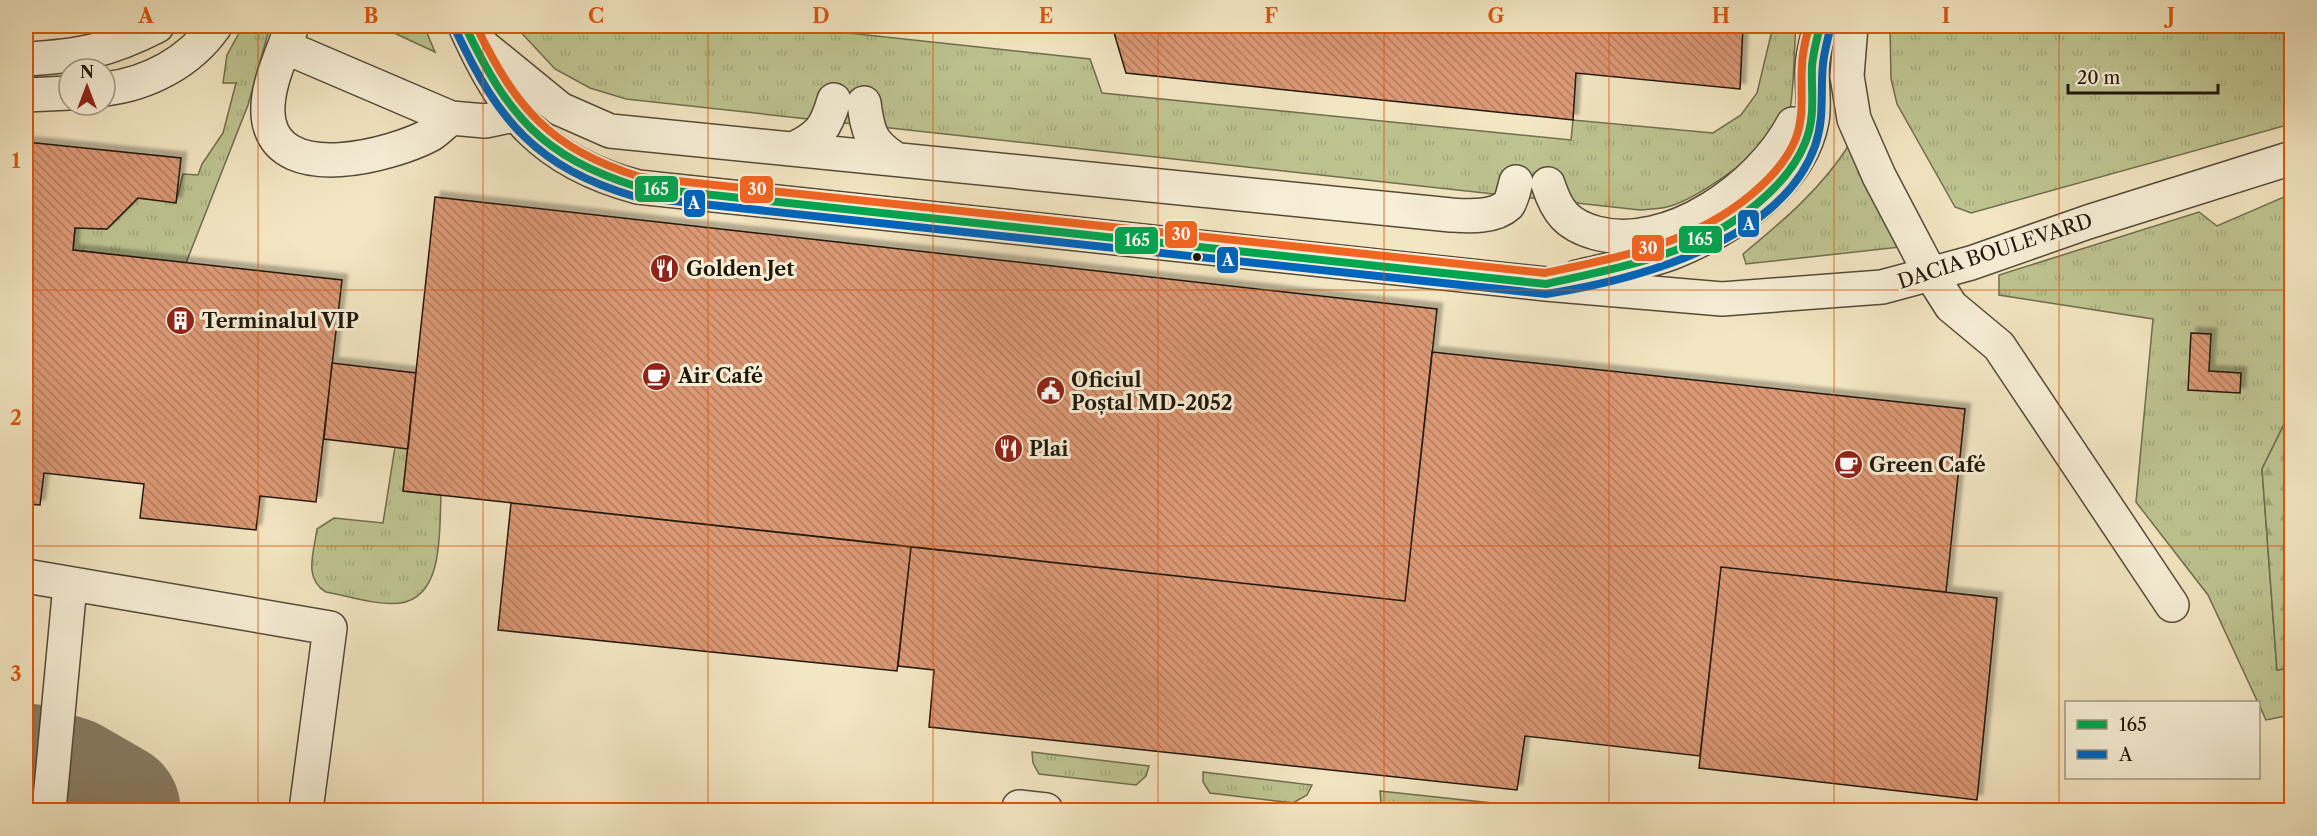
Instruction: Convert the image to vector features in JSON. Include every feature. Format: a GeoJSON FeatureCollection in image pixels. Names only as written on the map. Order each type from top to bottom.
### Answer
{"type":"FeatureCollection","features":[{"type":"Feature","properties":{"kind":"lane"},"geometry":{"type":"LineString","coordinates":[[26,59],[75,56],[123,43],[157,26]]}},
{"type":"Feature","properties":{"kind":"lane"},"geometry":{"type":"LineString","coordinates":[[117,88],[174,68],[215,26]]}},
{"type":"Feature","properties":{"kind":"lane","name":"DACIA BOULEVARD"},"geometry":{"type":"LineString","coordinates":[[1546,284],[1674,252],[1713,234],[1776,187],[1800,154],[1812,121],[1812,69],[1820,26]]}},
{"type":"Feature","properties":{"kind":"lane"},"geometry":{"type":"LineString","coordinates":[[1851,26],[1847,76],[1854,119],[1880,176],[1930,273],[1951,306],[1999,346],[2172,604]]}},
{"type":"Feature","properties":{"kind":"lane"},"geometry":{"type":"LineString","coordinates":[[467,29],[527,85],[560,109],[610,131],[1470,216],[1489,213],[1509,204],[1516,182]]}},
{"type":"Feature","properties":{"kind":"lane","name":"DACIA BOULEVARD"},"geometry":{"type":"LineString","coordinates":[[467,29],[499,92],[515,115],[536,135],[585,170],[638,187],[1546,284],[1722,298],[1882,287],[1971,263],[2088,222],[2292,158]]}},
{"type":"Feature","properties":{"kind":"lane"},"geometry":{"type":"LineString","coordinates":[[451,118],[431,134],[390,151],[332,161],[298,157],[279,143],[269,123],[268,99],[288,36],[451,118],[485,121],[515,115]]}},
{"type":"Feature","properties":{"kind":"lane"},"geometry":{"type":"LineString","coordinates":[[1548,184],[1556,208],[1585,230],[1608,236],[1662,233],[1703,213],[1745,182],[1770,157],[1793,125],[1812,69]]}},
{"type":"Feature","properties":{"kind":"lane"},"geometry":{"type":"LineString","coordinates":[[26,95],[57,94]]}},
{"type":"Feature","properties":{"kind":"lane"},"geometry":{"type":"LineString","coordinates":[[793,149],[813,140],[849,102],[867,126],[876,146],[894,158]]}},
{"type":"Feature","properties":{"kind":"lane"},"geometry":{"type":"LineString","coordinates":[[26,576],[330,628],[306,810]]}},
{"type":"Feature","properties":{"kind":"lane"},"geometry":{"type":"LineString","coordinates":[[49,810],[70,585]]}},
{"type":"Feature","properties":{"kind":"lane"},"geometry":{"type":"LineString","coordinates":[[1019,810],[1019,807],[1047,810]]}},
{"type":"Feature","properties":{"kind":"green space"},"geometry":{"type":"Polygon","coordinates":[[[243,26],[270,26],[248,105],[186,263],[73,250],[75,228],[107,229],[138,198],[176,202],[183,174],[198,175],[202,164],[223,133],[236,83],[223,83],[227,55],[243,26]]]}},
{"type":"Feature","properties":{"kind":"green space"},"geometry":{"type":"Polygon","coordinates":[[[379,26],[424,26],[435,52],[379,26]]]}},
{"type":"Feature","properties":{"kind":"green space"},"geometry":{"type":"Polygon","coordinates":[[[515,26],[783,26],[1090,59],[1102,93],[1571,140],[1573,120],[1713,133],[1741,115],[1757,93],[1773,26],[1796,26],[1791,106],[1781,126],[1769,140],[1735,169],[1698,193],[1667,207],[1640,210],[626,99],[590,88],[555,69],[515,26]]]}},
{"type":"Feature","properties":{"kind":"green space"},"geometry":{"type":"Polygon","coordinates":[[[1890,26],[2291,26],[2291,124],[1971,213],[1955,207],[1897,104],[1891,79],[1890,26]]]}},
{"type":"Feature","properties":{"kind":"green space"},"geometry":{"type":"Polygon","coordinates":[[[1849,145],[1910,246],[1746,264],[1743,254],[1787,217],[1814,190],[1849,145]]]}},
{"type":"Feature","properties":{"kind":"green space"},"geometry":{"type":"Polygon","coordinates":[[[2291,194],[2291,410],[2262,469],[2277,670],[2291,668],[2291,715],[2266,720],[2260,707],[2260,701],[2257,701],[2208,595],[2136,502],[2153,319],[1999,295],[1999,275],[2199,212],[2217,226],[2291,194]]]}},
{"type":"Feature","properties":{"kind":"green space"},"geometry":{"type":"Polygon","coordinates":[[[2291,410],[2291,668],[2277,670],[2262,469],[2291,410]]]}},
{"type":"Feature","properties":{"kind":"green space"},"geometry":{"type":"Polygon","coordinates":[[[395,447],[408,449],[403,491],[441,495],[439,542],[432,575],[425,588],[415,598],[400,603],[373,602],[326,592],[314,580],[312,572],[312,556],[317,529],[334,518],[383,523],[395,447]]]}},
{"type":"Feature","properties":{"kind":"green space"},"geometry":{"type":"Polygon","coordinates":[[[1032,752],[1149,766],[1146,776],[1136,785],[1039,774],[1033,763],[1032,752]]]}},
{"type":"Feature","properties":{"kind":"green space"},"geometry":{"type":"Polygon","coordinates":[[[1203,772],[1312,785],[1307,795],[1293,803],[1210,793],[1203,782],[1203,772]]]}},
{"type":"Feature","properties":{"kind":"green space"},"geometry":{"type":"Polygon","coordinates":[[[1380,791],[1492,803],[1491,810],[1387,810],[1381,803],[1380,791]]]}},
{"type":"Feature","properties":{"kind":"building"},"geometry":{"type":"Polygon","coordinates":[[[1112,26],[1743,26],[1740,89],[1576,73],[1573,120],[1126,73],[1112,26]]]}},
{"type":"Feature","properties":{"kind":"building","name":"Terminalul VIP"},"geometry":{"type":"Polygon","coordinates":[[[26,142],[181,158],[176,203],[138,198],[107,229],[75,228],[73,250],[342,280],[316,502],[260,496],[256,530],[140,518],[144,484],[44,473],[40,505],[26,504],[26,142]]]}},
{"type":"Feature","properties":{"kind":"building"},"geometry":{"type":"Polygon","coordinates":[[[435,197],[1437,309],[1405,601],[403,491],[435,197]]]}},
{"type":"Feature","properties":{"kind":"building"},"geometry":{"type":"Polygon","coordinates":[[[2191,333],[2211,334],[2209,371],[2241,373],[2240,393],[2188,390],[2191,333]]]}},
{"type":"Feature","properties":{"kind":"building"},"geometry":{"type":"Polygon","coordinates":[[[1432,352],[1965,409],[1946,592],[1721,567],[1700,756],[1525,736],[1517,790],[929,727],[934,670],[898,666],[911,547],[1405,601],[1432,352]]]}},
{"type":"Feature","properties":{"kind":"building"},"geometry":{"type":"Polygon","coordinates":[[[332,363],[416,373],[408,449],[324,439],[332,363]]]}},
{"type":"Feature","properties":{"kind":"building"},"geometry":{"type":"Polygon","coordinates":[[[511,503],[911,547],[897,671],[498,630],[511,503]]]}},
{"type":"Feature","properties":{"kind":"building"},"geometry":{"type":"Polygon","coordinates":[[[1721,567],[1997,598],[1977,800],[1699,768],[1721,567]]]}},
{"type":"Feature","properties":{"kind":"taxiway"},"geometry":{"type":"LineString","coordinates":[[26,771],[68,784],[113,810]]}},
{"type":"Feature","properties":{"kind":"transit line","name":"165"},"geometry":{"type":"LineString","coordinates":[[465,26],[497,85],[531,129],[576,161],[604,175],[638,187],[1546,284],[1606,271],[1692,244],[1744,214],[1768,194],[1794,164],[1802,150],[1811,124],[1813,61],[1820,26]]}},
{"type":"Feature","properties":{"kind":"transit line","name":"30"},"geometry":{"type":"LineString","coordinates":[[476,26],[506,81],[540,122],[559,139],[582,153],[640,177],[1545,273],[1632,253],[1687,234],[1738,205],[1762,185],[1786,157],[1799,129],[1803,56],[1809,26]]}},
{"type":"Feature","properties":{"kind":"transit line","name":"A"},"geometry":{"type":"LineString","coordinates":[[456,31],[488,91],[505,116],[525,137],[546,155],[572,171],[601,185],[636,197],[1546,294],[1621,278],[1701,251],[1738,231],[1771,208],[1797,179],[1815,146],[1821,115],[1822,75],[1830,28]]}},
{"type":"Feature","properties":{"kind":"place","name":"Golden Jet"},"geometry":{"type":"Point","coordinates":[665,269]}},
{"type":"Feature","properties":{"kind":"place","name":"Terminalul VIP"},"geometry":{"type":"Point","coordinates":[181,321]}},
{"type":"Feature","properties":{"kind":"place","name":"Air Café"},"geometry":{"type":"Point","coordinates":[657,376]}},
{"type":"Feature","properties":{"kind":"place","name":"Oficiul Poștal MD-2052"},"geometry":{"type":"Point","coordinates":[1050,391]}},
{"type":"Feature","properties":{"kind":"place","name":"Plai"},"geometry":{"type":"Point","coordinates":[1008,449]}},
{"type":"Feature","properties":{"kind":"place","name":"Green Café"},"geometry":{"type":"Point","coordinates":[1848,465]}}]}
